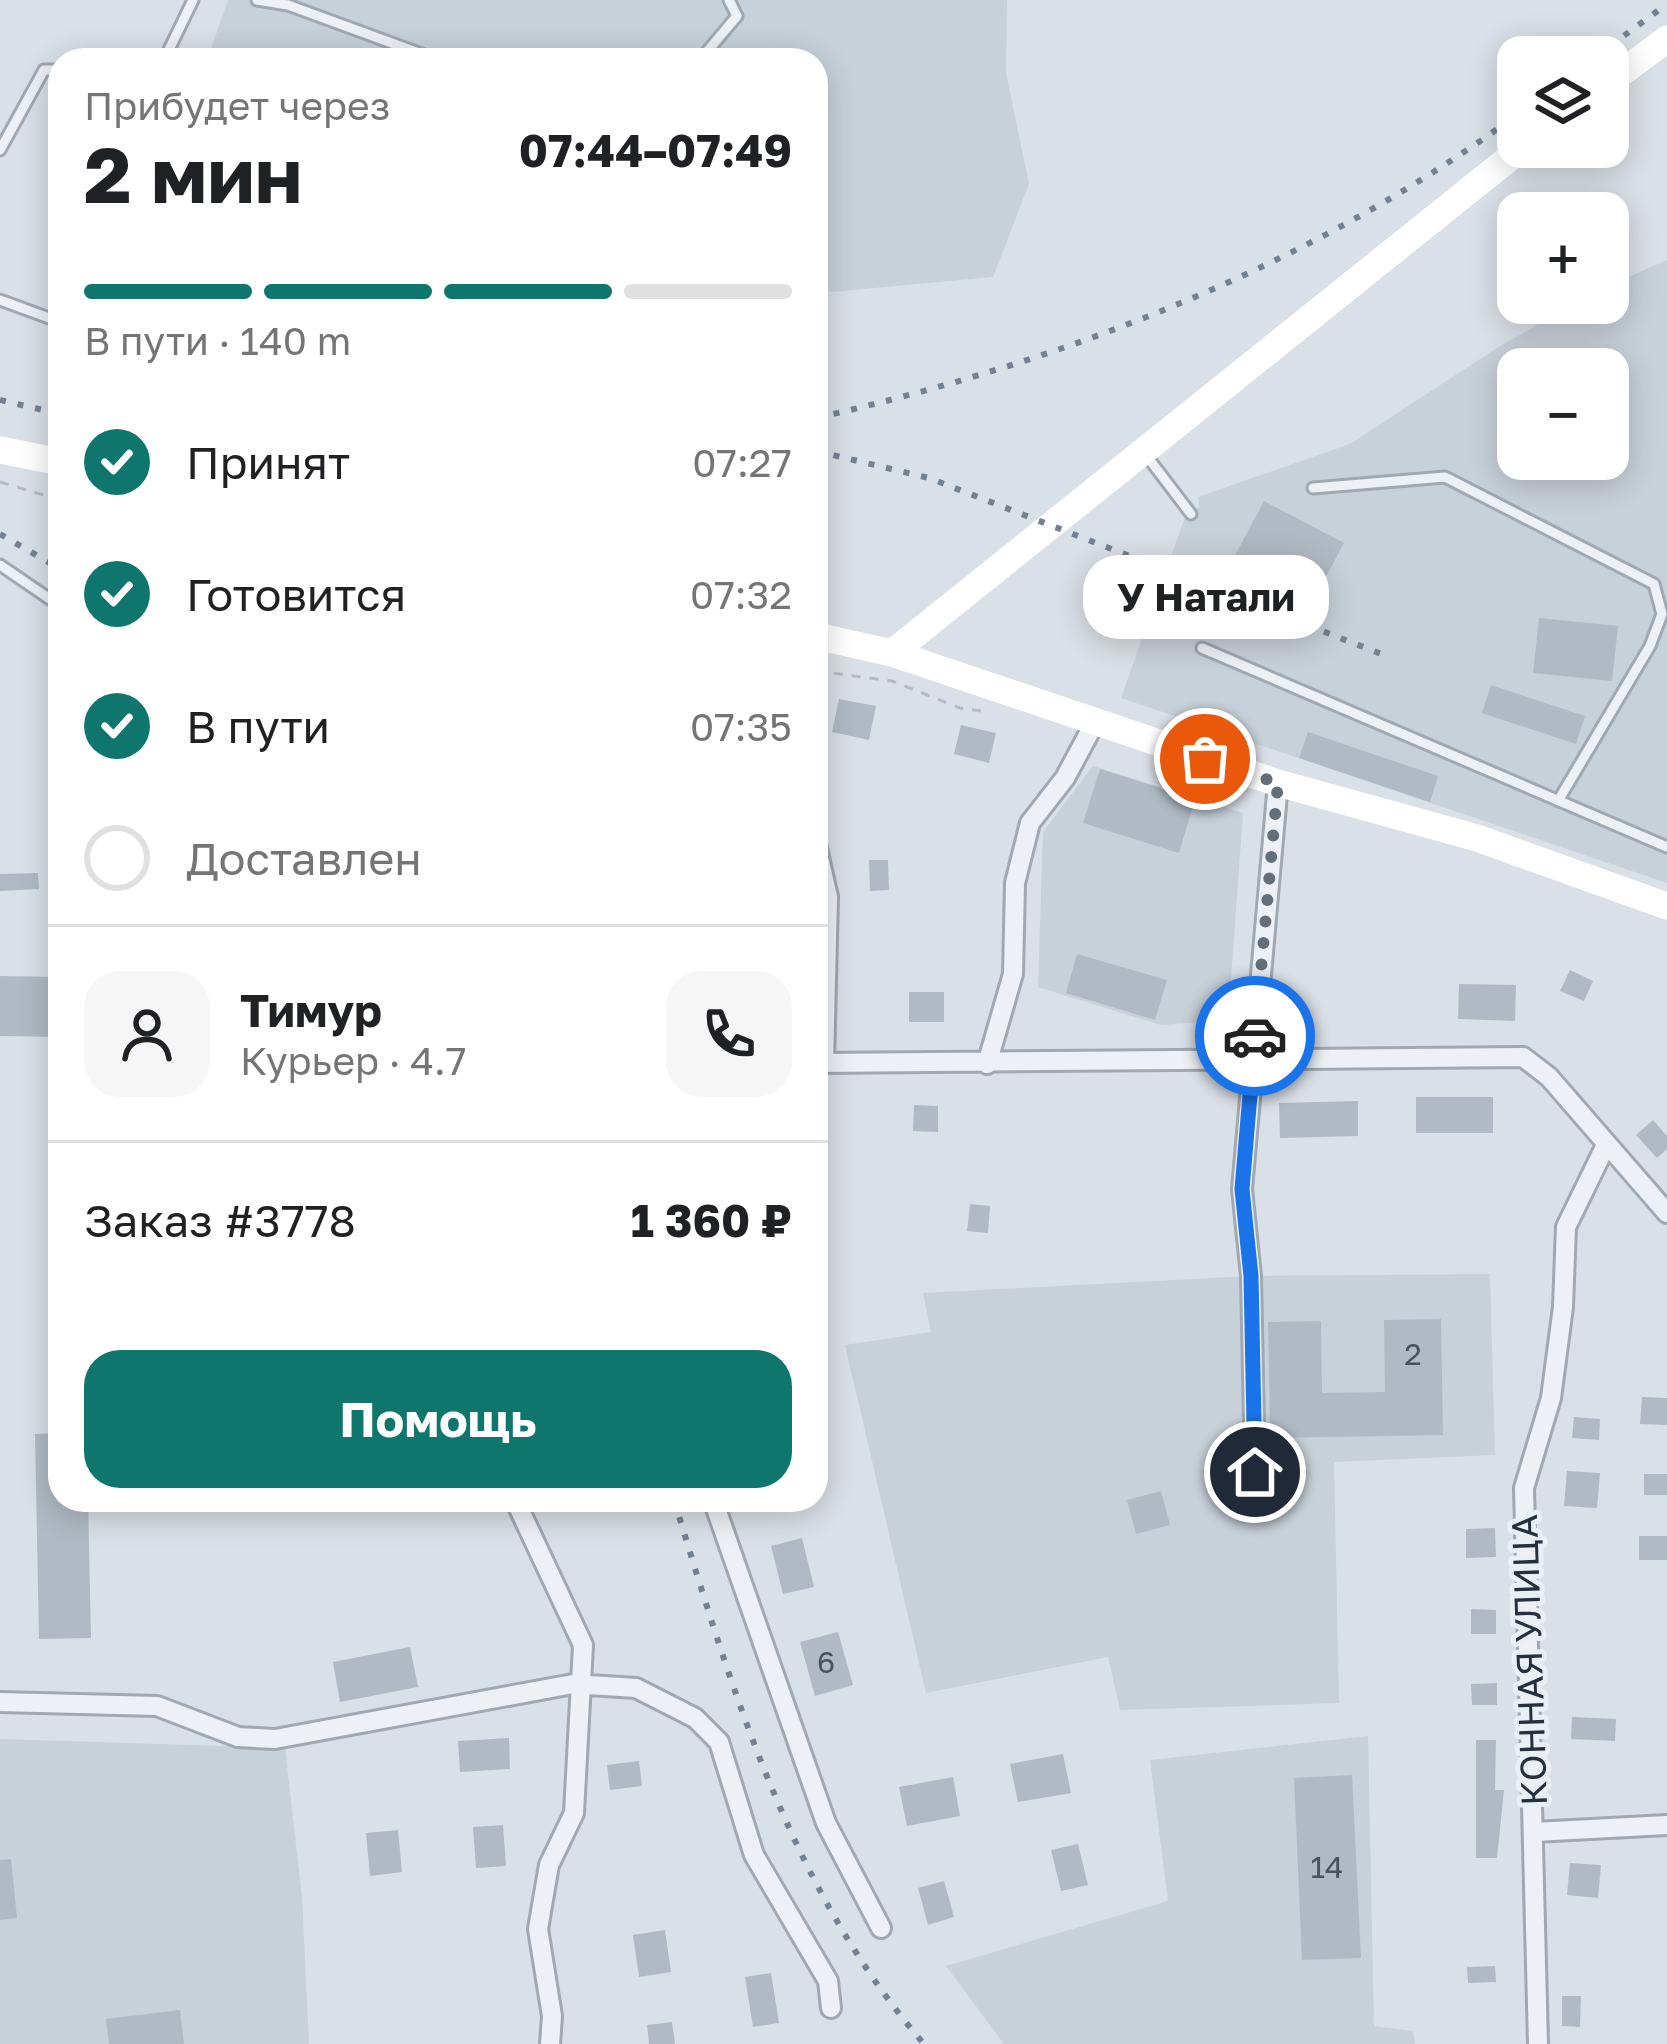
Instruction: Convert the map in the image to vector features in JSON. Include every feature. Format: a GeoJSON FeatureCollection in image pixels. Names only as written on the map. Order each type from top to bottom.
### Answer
{"type":"FeatureCollection","features":[{"type":"Feature","properties":{"kind":"street"},"geometry":{"type":"LineString","coordinates":[[1629,67],[1660,44]]}},
{"type":"Feature","properties":{"kind":"street"},"geometry":{"type":"LineString","coordinates":[[892,653],[1497,167]]}},
{"type":"Feature","properties":{"kind":"street"},"geometry":{"type":"LineString","coordinates":[[0,450],[48,460]]}},
{"type":"Feature","properties":{"kind":"street"},"geometry":{"type":"LineString","coordinates":[[828,639],[892,653],[1278,783],[1477,838],[1667,906]]}},
{"type":"Feature","properties":{"kind":"street"},"geometry":{"type":"LineString","coordinates":[[987,1064],[1013,974],[1015,883],[1030,823],[1065,778],[1095,722]]}},
{"type":"Feature","properties":{"kind":"street"},"geometry":{"type":"LineString","coordinates":[[1255,1472],[1251,1276],[1242,1189],[1278,783]]}},
{"type":"Feature","properties":{"kind":"street"},"geometry":{"type":"LineString","coordinates":[[828,1063],[1523,1057],[1549,1078],[1667,1213]]}},
{"type":"Feature","properties":{"kind":"street","name":"КОННАЯ УЛИЦА"},"geometry":{"type":"LineString","coordinates":[[1538,2044],[1524,1488],[1551,1398],[1563,1307],[1566,1227],[1606,1145]]}},
{"type":"Feature","properties":{"kind":"street"},"geometry":{"type":"LineString","coordinates":[[521,1512],[583,1646],[574,1813],[549,1865],[538,1929],[552,2016],[550,2044]]}},
{"type":"Feature","properties":{"kind":"street"},"geometry":{"type":"LineString","coordinates":[[717,1512],[826,1823],[881,1928]]}},
{"type":"Feature","properties":{"kind":"street"},"geometry":{"type":"LineString","coordinates":[[0,1702],[158,1706],[238,1737],[275,1739],[458,1702],[582,1685],[636,1688],[695,1718],[719,1742],[754,1855],[828,1981],[831,2008]]}},
{"type":"Feature","properties":{"kind":"street"},"geometry":{"type":"LineString","coordinates":[[1534,1832],[1667,1826]]}},
{"type":"Feature","properties":{"kind":"lane"},"geometry":{"type":"LineString","coordinates":[[170,48],[193,0]]}},
{"type":"Feature","properties":{"kind":"lane"},"geometry":{"type":"LineString","coordinates":[[256,0],[288,4],[406,48]]}},
{"type":"Feature","properties":{"kind":"lane"},"geometry":{"type":"LineString","coordinates":[[710,48],[737,16],[729,0]]}},
{"type":"Feature","properties":{"kind":"lane"},"geometry":{"type":"LineString","coordinates":[[0,150],[48,70]]}},
{"type":"Feature","properties":{"kind":"lane"},"geometry":{"type":"LineString","coordinates":[[0,300],[48,318]]}},
{"type":"Feature","properties":{"kind":"lane"},"geometry":{"type":"LineString","coordinates":[[1143,451],[1192,514]]}},
{"type":"Feature","properties":{"kind":"lane"},"geometry":{"type":"LineString","coordinates":[[1313,488],[1445,477],[1654,584],[1662,614],[1650,646],[1558,800]]}},
{"type":"Feature","properties":{"kind":"lane"},"geometry":{"type":"LineString","coordinates":[[0,565],[48,598]]}},
{"type":"Feature","properties":{"kind":"lane"},"geometry":{"type":"LineString","coordinates":[[1202,648],[1667,847]]}},
{"type":"Feature","properties":{"kind":"path"},"geometry":{"type":"LineString","coordinates":[[0,482],[48,496]]}},
{"type":"Feature","properties":{"kind":"path"},"geometry":{"type":"LineString","coordinates":[[828,673],[892,681],[960,708],[995,713]]}},
{"type":"Feature","properties":{"kind":"shaded area"},"geometry":{"type":"Polygon","coordinates":[[[228,0],[1007,0],[1006,73],[1029,184],[993,277],[832,292],[828,290],[828,48],[211,48],[228,0]]]}},
{"type":"Feature","properties":{"kind":"shaded area"},"geometry":{"type":"Polygon","coordinates":[[[1667,260],[1667,883],[1121,698],[1184,520],[1199,507],[1198,497],[1350,444],[1500,346],[1539,324],[1629,324],[1629,277],[1667,260]]]}},
{"type":"Feature","properties":{"kind":"shaded area"},"geometry":{"type":"Polygon","coordinates":[[[1093,766],[1243,813],[1228,1020],[1161,1025],[1038,987],[1043,832],[1093,766]]]}},
{"type":"Feature","properties":{"kind":"shaded area"},"geometry":{"type":"Polygon","coordinates":[[[1490,1274],[1495,1455],[1334,1462],[1339,1703],[1120,1710],[1108,1657],[926,1693],[845,1345],[931,1332],[923,1293],[1251,1276],[1490,1274]]]}},
{"type":"Feature","properties":{"kind":"shaded area"},"geometry":{"type":"Polygon","coordinates":[[[1368,1736],[1374,2026],[1413,2031],[1415,2044],[1004,2044],[946,1966],[1168,1901],[1150,1760],[1368,1736]]]}},
{"type":"Feature","properties":{"kind":"shaded area"},"geometry":{"type":"Polygon","coordinates":[[[0,1739],[285,1748],[302,1897],[309,2044],[0,2044],[0,1739]]]}},
{"type":"Feature","properties":{"kind":"building"},"geometry":{"type":"Polygon","coordinates":[[[1264,501],[1344,543],[1311,605],[1231,563],[1264,501]]]}},
{"type":"Feature","properties":{"kind":"building"},"geometry":{"type":"Polygon","coordinates":[[[1539,618],[1618,626],[1612,681],[1533,673],[1539,618]]]}},
{"type":"Feature","properties":{"kind":"building"},"geometry":{"type":"Polygon","coordinates":[[[1491,685],[1585,716],[1576,744],[1482,713],[1491,685]]]}},
{"type":"Feature","properties":{"kind":"building"},"geometry":{"type":"Polygon","coordinates":[[[839,699],[876,706],[869,740],[832,732],[839,699]]]}},
{"type":"Feature","properties":{"kind":"building"},"geometry":{"type":"Polygon","coordinates":[[[961,725],[996,733],[989,763],[954,754],[961,725]]]}},
{"type":"Feature","properties":{"kind":"building"},"geometry":{"type":"Polygon","coordinates":[[[1308,732],[1438,776],[1430,802],[1299,758],[1308,732]]]}},
{"type":"Feature","properties":{"kind":"building"},"geometry":{"type":"Polygon","coordinates":[[[1100,769],[1195,799],[1179,853],[1083,823],[1100,769]]]}},
{"type":"Feature","properties":{"kind":"building"},"geometry":{"type":"Polygon","coordinates":[[[869,860],[888,860],[889,890],[870,891],[869,860]]]}},
{"type":"Feature","properties":{"kind":"building"},"geometry":{"type":"Polygon","coordinates":[[[38,873],[39,889],[0,891],[0,874],[38,873]]]}},
{"type":"Feature","properties":{"kind":"building"},"geometry":{"type":"Polygon","coordinates":[[[1077,954],[1167,980],[1155,1020],[1066,993],[1077,954]]]}},
{"type":"Feature","properties":{"kind":"building"},"geometry":{"type":"Polygon","coordinates":[[[1570,970],[1593,981],[1584,1001],[1560,991],[1570,970]]]}},
{"type":"Feature","properties":{"kind":"building"},"geometry":{"type":"Polygon","coordinates":[[[0,976],[48,977],[48,1037],[0,1036],[0,976]]]}},
{"type":"Feature","properties":{"kind":"building"},"geometry":{"type":"Polygon","coordinates":[[[1459,984],[1516,985],[1515,1021],[1458,1019],[1459,984]]]}},
{"type":"Feature","properties":{"kind":"building"},"geometry":{"type":"Polygon","coordinates":[[[909,992],[944,992],[944,1022],[909,1022],[909,992]]]}},
{"type":"Feature","properties":{"kind":"building"},"geometry":{"type":"Polygon","coordinates":[[[1416,1097],[1493,1097],[1493,1133],[1416,1133],[1416,1097]]]}},
{"type":"Feature","properties":{"kind":"building"},"geometry":{"type":"Polygon","coordinates":[[[1358,1101],[1358,1136],[1280,1138],[1279,1103],[1358,1101]]]}},
{"type":"Feature","properties":{"kind":"building"},"geometry":{"type":"Polygon","coordinates":[[[914,1105],[938,1106],[938,1132],[913,1131],[914,1105]]]}},
{"type":"Feature","properties":{"kind":"building"},"geometry":{"type":"Polygon","coordinates":[[[1653,1120],[1667,1136],[1667,1149],[1657,1158],[1636,1135],[1653,1120]]]}},
{"type":"Feature","properties":{"kind":"building"},"geometry":{"type":"Polygon","coordinates":[[[970,1204],[990,1206],[988,1233],[967,1231],[970,1204]]]}},
{"type":"Feature","properties":{"kind":"building"},"geometry":{"type":"Polygon","coordinates":[[[1441,1319],[1443,1435],[1270,1438],[1268,1322],[1321,1321],[1322,1393],[1385,1392],[1384,1320],[1441,1319]]]}},
{"type":"Feature","properties":{"kind":"building"},"geometry":{"type":"Polygon","coordinates":[[[1642,1397],[1667,1398],[1667,1425],[1640,1424],[1642,1397]]]}},
{"type":"Feature","properties":{"kind":"building"},"geometry":{"type":"Polygon","coordinates":[[[1574,1417],[1600,1419],[1599,1440],[1572,1438],[1574,1417]]]}},
{"type":"Feature","properties":{"kind":"building"},"geometry":{"type":"Polygon","coordinates":[[[48,1433],[48,1512],[88,1512],[91,1638],[39,1639],[35,1434],[48,1433]]]}},
{"type":"Feature","properties":{"kind":"building"},"geometry":{"type":"Polygon","coordinates":[[[1567,1471],[1600,1473],[1597,1508],[1564,1506],[1567,1471]]]}},
{"type":"Feature","properties":{"kind":"building"},"geometry":{"type":"Polygon","coordinates":[[[1644,1474],[1667,1474],[1667,1495],[1644,1495],[1644,1474]]]}},
{"type":"Feature","properties":{"kind":"building"},"geometry":{"type":"Polygon","coordinates":[[[1161,1491],[1170,1525],[1136,1534],[1127,1500],[1161,1491]]]}},
{"type":"Feature","properties":{"kind":"building"},"geometry":{"type":"Polygon","coordinates":[[[1495,1528],[1496,1557],[1466,1558],[1466,1529],[1495,1528]]]}},
{"type":"Feature","properties":{"kind":"building"},"geometry":{"type":"Polygon","coordinates":[[[1639,1536],[1667,1536],[1667,1560],[1639,1560],[1639,1536]]]}},
{"type":"Feature","properties":{"kind":"building"},"geometry":{"type":"Polygon","coordinates":[[[802,1538],[814,1587],[783,1594],[771,1546],[802,1538]]]}},
{"type":"Feature","properties":{"kind":"building"},"geometry":{"type":"Polygon","coordinates":[[[1471,1609],[1496,1610],[1496,1634],[1471,1634],[1471,1609]]]}},
{"type":"Feature","properties":{"kind":"building"},"geometry":{"type":"Polygon","coordinates":[[[838,1632],[853,1685],[815,1696],[800,1642],[838,1632]]]}},
{"type":"Feature","properties":{"kind":"building"},"geometry":{"type":"Polygon","coordinates":[[[410,1647],[418,1687],[340,1702],[333,1662],[410,1647]]]}},
{"type":"Feature","properties":{"kind":"building"},"geometry":{"type":"Polygon","coordinates":[[[1497,1683],[1497,1705],[1472,1705],[1471,1684],[1497,1683]]]}},
{"type":"Feature","properties":{"kind":"building"},"geometry":{"type":"Polygon","coordinates":[[[1572,1717],[1616,1719],[1615,1741],[1571,1739],[1572,1717]]]}},
{"type":"Feature","properties":{"kind":"building"},"geometry":{"type":"Polygon","coordinates":[[[509,1738],[510,1769],[460,1772],[458,1741],[509,1738]]]}},
{"type":"Feature","properties":{"kind":"building"},"geometry":{"type":"Polygon","coordinates":[[[1476,1740],[1496,1740],[1495,1790],[1504,1790],[1497,1858],[1476,1858],[1476,1740]]]}},
{"type":"Feature","properties":{"kind":"building"},"geometry":{"type":"Polygon","coordinates":[[[1063,1754],[1071,1793],[1018,1802],[1010,1764],[1063,1754]]]}},
{"type":"Feature","properties":{"kind":"building"},"geometry":{"type":"Polygon","coordinates":[[[639,1761],[642,1786],[610,1790],[607,1765],[639,1761]]]}},
{"type":"Feature","properties":{"kind":"building"},"geometry":{"type":"Polygon","coordinates":[[[1352,1775],[1361,1958],[1302,1960],[1294,1778],[1352,1775]]]}},
{"type":"Feature","properties":{"kind":"building"},"geometry":{"type":"Polygon","coordinates":[[[953,1777],[960,1816],[907,1826],[899,1787],[953,1777]]]}},
{"type":"Feature","properties":{"kind":"building"},"geometry":{"type":"Polygon","coordinates":[[[503,1825],[506,1866],[476,1868],[473,1827],[503,1825]]]}},
{"type":"Feature","properties":{"kind":"building"},"geometry":{"type":"Polygon","coordinates":[[[398,1830],[402,1872],[370,1876],[366,1833],[398,1830]]]}},
{"type":"Feature","properties":{"kind":"building"},"geometry":{"type":"Polygon","coordinates":[[[1078,1844],[1088,1885],[1061,1891],[1051,1850],[1078,1844]]]}},
{"type":"Feature","properties":{"kind":"building"},"geometry":{"type":"Polygon","coordinates":[[[11,1859],[17,1918],[0,1920],[0,1860],[11,1859]]]}},
{"type":"Feature","properties":{"kind":"building"},"geometry":{"type":"Polygon","coordinates":[[[1570,1863],[1601,1865],[1598,1898],[1567,1895],[1570,1863]]]}},
{"type":"Feature","properties":{"kind":"building"},"geometry":{"type":"Polygon","coordinates":[[[944,1881],[954,1917],[928,1925],[918,1888],[944,1881]]]}},
{"type":"Feature","properties":{"kind":"building"},"geometry":{"type":"Polygon","coordinates":[[[665,1930],[671,1972],[639,1977],[633,1935],[665,1930]]]}},
{"type":"Feature","properties":{"kind":"building"},"geometry":{"type":"Polygon","coordinates":[[[1495,1966],[1496,1982],[1468,1983],[1467,1967],[1495,1966]]]}},
{"type":"Feature","properties":{"kind":"building"},"geometry":{"type":"Polygon","coordinates":[[[771,1973],[779,2023],[753,2027],[745,1977],[771,1973]]]}},
{"type":"Feature","properties":{"kind":"building"},"geometry":{"type":"Polygon","coordinates":[[[1562,1996],[1581,1996],[1580,2027],[1562,2026],[1562,1996]]]}},
{"type":"Feature","properties":{"kind":"building"},"geometry":{"type":"Polygon","coordinates":[[[180,2010],[184,2044],[109,2044],[106,2019],[180,2010]]]}},
{"type":"Feature","properties":{"kind":"building"},"geometry":{"type":"Polygon","coordinates":[[[672,2022],[675,2044],[649,2044],[647,2025],[672,2022]]]}},
{"type":"Feature","properties":{"kind":"railway"},"geometry":{"type":"LineString","coordinates":[[1624,36],[1667,4]]}},
{"type":"Feature","properties":{"kind":"railway"},"geometry":{"type":"LineString","coordinates":[[828,415],[1002,368],[1183,302],[1356,218],[1497,129]]}},
{"type":"Feature","properties":{"kind":"railway"},"geometry":{"type":"LineString","coordinates":[[0,400],[48,411]]}},
{"type":"Feature","properties":{"kind":"railway"},"geometry":{"type":"LineString","coordinates":[[828,454],[929,478],[1384,655]]}},
{"type":"Feature","properties":{"kind":"railway"},"geometry":{"type":"LineString","coordinates":[[0,534],[48,562]]}},
{"type":"Feature","properties":{"kind":"railway"},"geometry":{"type":"LineString","coordinates":[[678,1512],[744,1716],[802,1854],[877,1984],[924,2044]]}},
{"type":"Feature","properties":{"kind":"way so far"},"geometry":{"type":"LineString","coordinates":[[1205,759],[1278,783],[1255,1036]]}},
{"type":"Feature","properties":{"kind":"place","name":"У Натали"},"geometry":{"type":"Point","coordinates":[1205,759]}},
{"type":"Feature","properties":{"kind":"route"},"geometry":{"type":"LineString","coordinates":[[1255,1036],[1242,1189],[1251,1276],[1255,1472]]}}]}
